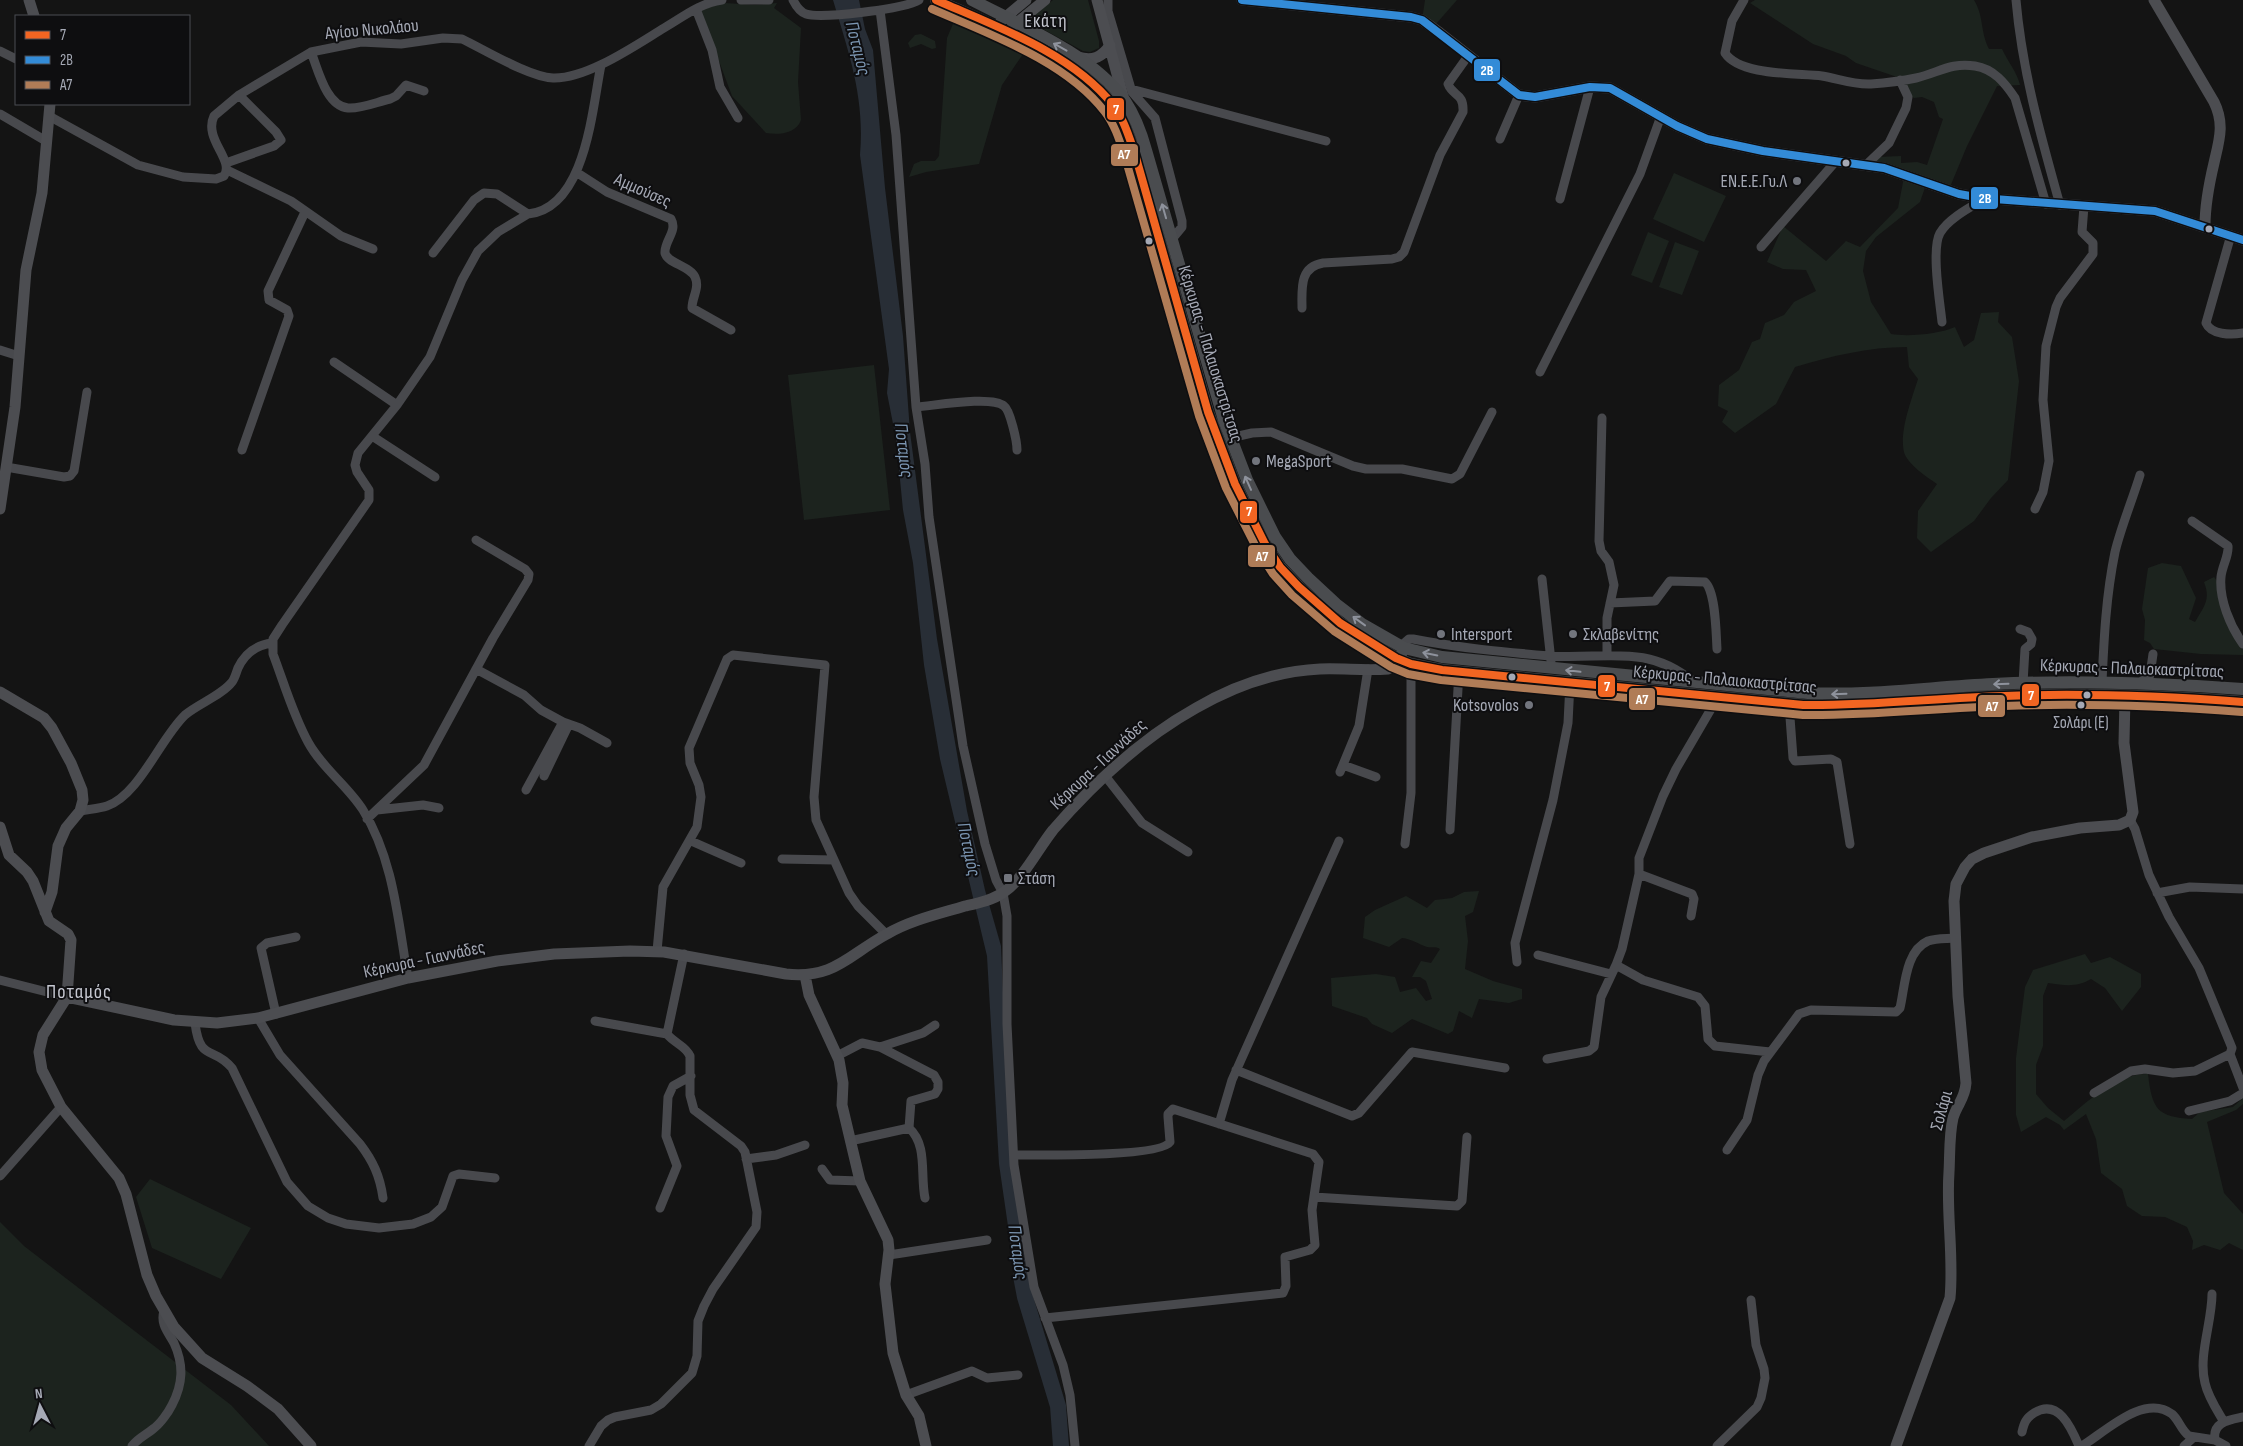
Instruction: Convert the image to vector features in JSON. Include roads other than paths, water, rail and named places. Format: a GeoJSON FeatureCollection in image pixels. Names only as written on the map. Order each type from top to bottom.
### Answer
{"type":"FeatureCollection","features":[{"type":"Feature","properties":{"kind":"main road","name":"Κέρκυρας - Παλαιοκαστρίτσας"},"geometry":{"type":"LineString","coordinates":[[936,0],[999,29],[1084,76],[1107,98],[1120,116],[1135,154],[1208,412],[1230,472],[1258,532],[1280,567],[1299,587],[1340,623],[1398,652],[1460,660],[1570,683],[1789,704],[1855,705],[2029,695],[2126,696],[2243,702]]}},
{"type":"Feature","properties":{"kind":"main road","name":"Κέρκυρας - Παλαιοκαστρίτσας"},"geometry":{"type":"LineString","coordinates":[[972,0],[1077,56],[1102,75],[1124,100],[1139,128],[1219,406],[1230,438],[1265,520],[1290,559],[1312,583],[1342,609],[1376,633],[1411,664],[1460,660],[1552,662],[1694,683],[1827,694],[2023,683],[2102,682],[2243,690]]}},
{"type":"Feature","properties":{"kind":"main road"},"geometry":{"type":"LineString","coordinates":[[2126,696],[2137,684]]}},
{"type":"Feature","properties":{"kind":"street"},"geometry":{"type":"LineString","coordinates":[[29,0],[34,15]]}},
{"type":"Feature","properties":{"kind":"street","name":"Αγίου Νικολάου"},"geometry":{"type":"LineString","coordinates":[[227,167],[212,138],[212,120],[219,110],[239,95],[310,52],[361,42],[401,44],[451,38],[462,39],[523,68],[551,78],[573,74],[601,64],[696,9],[722,0]]}},
{"type":"Feature","properties":{"kind":"street"},"geometry":{"type":"LineString","coordinates":[[741,0],[769,0]]}},
{"type":"Feature","properties":{"kind":"street"},"geometry":{"type":"LineString","coordinates":[[793,0],[804,13],[815,15],[880,10],[909,5],[919,0]]}},
{"type":"Feature","properties":{"kind":"street"},"geometry":{"type":"LineString","coordinates":[[1011,20],[1026,0]]}},
{"type":"Feature","properties":{"kind":"street"},"geometry":{"type":"LineString","coordinates":[[999,29],[1045,0]]}},
{"type":"Feature","properties":{"kind":"street"},"geometry":{"type":"LineString","coordinates":[[1108,0],[1108,11],[1131,89],[1138,101],[1155,118],[1158,127],[1182,221],[1182,227],[1172,239]]}},
{"type":"Feature","properties":{"kind":"street"},"geometry":{"type":"LineString","coordinates":[[1242,0],[1411,17],[1422,20],[1440,32],[1519,95],[1535,97],[1590,87],[1610,88],[1688,132],[1724,144],[1763,152],[1884,168],[1959,194],[2046,204],[2155,211],[2243,240]]}},
{"type":"Feature","properties":{"kind":"street"},"geometry":{"type":"LineString","coordinates":[[1744,0],[1732,21],[1725,46],[1726,55],[1734,62],[1766,72],[1823,77],[1871,84],[1925,75],[1944,67],[1965,65],[1984,68],[1998,77],[2015,98],[2020,111],[2046,204]]}},
{"type":"Feature","properties":{"kind":"street"},"geometry":{"type":"LineString","coordinates":[[2016,0],[2020,41],[2038,125],[2060,205]]}},
{"type":"Feature","properties":{"kind":"street"},"geometry":{"type":"LineString","coordinates":[[2154,0],[2214,102],[2220,116],[2219,144],[2209,187],[2204,226]]}},
{"type":"Feature","properties":{"kind":"street"},"geometry":{"type":"LineString","coordinates":[[1096,2],[1110,45],[1124,100]]}},
{"type":"Feature","properties":{"kind":"street"},"geometry":{"type":"LineString","coordinates":[[696,9],[712,50],[720,87],[738,118]]}},
{"type":"Feature","properties":{"kind":"street"},"geometry":{"type":"LineString","coordinates":[[880,10],[896,135],[916,407],[929,518],[963,746],[985,844],[996,880],[1003,893],[1007,916],[1007,1024],[1014,1155],[1034,1287],[1063,1365],[1070,1394],[1075,1446]]}},
{"type":"Feature","properties":{"kind":"street"},"geometry":{"type":"LineString","coordinates":[[1077,56],[1092,59],[1101,56],[1110,45]]}},
{"type":"Feature","properties":{"kind":"street"},"geometry":{"type":"LineString","coordinates":[[0,51],[15,58]]}},
{"type":"Feature","properties":{"kind":"street"},"geometry":{"type":"LineString","coordinates":[[310,52],[330,97],[337,104],[346,108],[390,99],[406,86],[424,91]]}},
{"type":"Feature","properties":{"kind":"street"},"geometry":{"type":"LineString","coordinates":[[1302,308],[1303,278],[1313,266],[1323,262],[1392,260],[1404,252],[1440,155],[1463,112],[1460,96],[1448,84],[1468,56]]}},
{"type":"Feature","properties":{"kind":"street"},"geometry":{"type":"LineString","coordinates":[[408,978],[389,870],[363,810],[332,776],[308,743],[273,654],[272,643],[282,624],[369,500],[369,490],[357,472],[355,465],[358,453],[397,405],[430,358],[462,280],[478,251],[498,232],[528,214],[540,211],[553,204],[563,195],[576,172],[584,152],[601,64]]}},
{"type":"Feature","properties":{"kind":"street"},"geometry":{"type":"LineString","coordinates":[[1866,165],[1888,143],[1906,108],[1908,97],[1900,80]]}},
{"type":"Feature","properties":{"kind":"street"},"geometry":{"type":"LineString","coordinates":[[1560,199],[1590,87]]}},
{"type":"Feature","properties":{"kind":"street"},"geometry":{"type":"LineString","coordinates":[[1131,89],[1326,141]]}},
{"type":"Feature","properties":{"kind":"street"},"geometry":{"type":"LineString","coordinates":[[48,116],[128,161],[183,177],[216,179],[224,176],[227,167],[277,144],[281,140],[276,132],[239,95]]}},
{"type":"Feature","properties":{"kind":"street"},"geometry":{"type":"LineString","coordinates":[[1500,138],[1519,95]]}},
{"type":"Feature","properties":{"kind":"street"},"geometry":{"type":"LineString","coordinates":[[0,509],[19,356],[26,270],[40,207],[50,105]]}},
{"type":"Feature","properties":{"kind":"street"},"geometry":{"type":"LineString","coordinates":[[0,114],[46,142]]}},
{"type":"Feature","properties":{"kind":"street"},"geometry":{"type":"LineString","coordinates":[[1540,372],[1640,174],[1661,116]]}},
{"type":"Feature","properties":{"kind":"street"},"geometry":{"type":"LineString","coordinates":[[1761,247],[1836,161]]}},
{"type":"Feature","properties":{"kind":"street"},"geometry":{"type":"LineString","coordinates":[[227,167],[291,201],[341,236],[373,249]]}},
{"type":"Feature","properties":{"kind":"street","name":"Αμμούσες"},"geometry":{"type":"LineString","coordinates":[[576,172],[607,192],[671,219],[673,228],[666,249],[666,255],[669,259],[686,268],[695,277],[696,290],[692,308],[731,330]]}},
{"type":"Feature","properties":{"kind":"street"},"geometry":{"type":"LineString","coordinates":[[433,253],[474,200],[484,193],[497,194],[528,214]]}},
{"type":"Feature","properties":{"kind":"street"},"geometry":{"type":"LineString","coordinates":[[1942,322],[1937,240],[1946,225],[1986,198]]}},
{"type":"Feature","properties":{"kind":"street"},"geometry":{"type":"LineString","coordinates":[[2034,509],[2043,492],[2049,461],[2043,400],[2046,346],[2058,303],[2091,258],[2094,248],[2092,241],[2082,232],[2084,206]]}},
{"type":"Feature","properties":{"kind":"street"},"geometry":{"type":"LineString","coordinates":[[242,450],[289,316],[287,310],[269,300],[268,291],[305,212]]}},
{"type":"Feature","properties":{"kind":"street"},"geometry":{"type":"LineString","coordinates":[[2230,235],[2206,323],[2208,328],[2213,331],[2234,334],[2242,333]]}},
{"type":"Feature","properties":{"kind":"street"},"geometry":{"type":"LineString","coordinates":[[0,350],[19,356]]}},
{"type":"Feature","properties":{"kind":"street"},"geometry":{"type":"LineString","coordinates":[[334,362],[397,405]]}},
{"type":"Feature","properties":{"kind":"street"},"geometry":{"type":"LineString","coordinates":[[6,467],[64,477],[70,476],[74,470],[87,392]]}},
{"type":"Feature","properties":{"kind":"street"},"geometry":{"type":"LineString","coordinates":[[916,407],[987,401],[1002,404],[1007,409],[1017,438],[1017,450]]}},
{"type":"Feature","properties":{"kind":"street"},"geometry":{"type":"LineString","coordinates":[[1230,438],[1252,433],[1271,432],[1359,468],[1402,468],[1452,479],[1460,474],[1492,412]]}},
{"type":"Feature","properties":{"kind":"street"},"geometry":{"type":"LineString","coordinates":[[1602,418],[1599,541],[1601,551],[1608,562],[1613,579],[1607,618],[1607,654]]}},
{"type":"Feature","properties":{"kind":"street"},"geometry":{"type":"LineString","coordinates":[[372,436],[435,477]]}},
{"type":"Feature","properties":{"kind":"street"},"geometry":{"type":"LineString","coordinates":[[2102,682],[2104,618],[2111,572],[2116,549],[2140,475]]}},
{"type":"Feature","properties":{"kind":"street"},"geometry":{"type":"LineString","coordinates":[[2192,521],[2228,546],[2221,576],[2224,599],[2230,623],[2243,644]]}},
{"type":"Feature","properties":{"kind":"street"},"geometry":{"type":"LineString","coordinates":[[367,819],[424,765],[529,577],[525,569],[476,540]]}},
{"type":"Feature","properties":{"kind":"street"},"geometry":{"type":"LineString","coordinates":[[1542,579],[1552,662],[1573,657],[1607,654],[1645,658],[1664,663],[1682,673],[1694,683]]}},
{"type":"Feature","properties":{"kind":"street"},"geometry":{"type":"LineString","coordinates":[[1610,603],[1652,602],[1659,597],[1670,581],[1705,582],[1709,587],[1715,616],[1716,649]]}},
{"type":"Feature","properties":{"kind":"street"},"geometry":{"type":"LineString","coordinates":[[2020,629],[2028,632],[2032,639],[2031,644],[2024,652],[2023,683]]}},
{"type":"Feature","properties":{"kind":"street"},"geometry":{"type":"LineString","coordinates":[[80,810],[108,806],[120,800],[130,790],[176,724],[232,682],[238,667],[250,651],[260,644],[272,643]]}},
{"type":"Feature","properties":{"kind":"street"},"geometry":{"type":"LineString","coordinates":[[1376,777],[1341,768],[1359,726],[1368,669],[1398,652]]}},
{"type":"Feature","properties":{"kind":"street"},"geometry":{"type":"LineString","coordinates":[[657,951],[663,887],[697,827],[700,797],[699,785],[690,763],[689,748],[729,657],[736,654],[825,665],[813,806],[816,820],[853,900],[886,934]]}},
{"type":"Feature","properties":{"kind":"street"},"geometry":{"type":"LineString","coordinates":[[2137,684],[2150,675],[2153,654]]}},
{"type":"Feature","properties":{"kind":"street"},"geometry":{"type":"LineString","coordinates":[[1450,830],[1460,660]]}},
{"type":"Feature","properties":{"kind":"street"},"geometry":{"type":"LineString","coordinates":[[1405,844],[1411,793],[1411,664]]}},
{"type":"Feature","properties":{"kind":"street"},"geometry":{"type":"LineString","coordinates":[[476,669],[524,695],[541,710],[607,743]]}},
{"type":"Feature","properties":{"kind":"street","name":"Κέρκυρα - Γιαννάδες"},"geometry":{"type":"LineString","coordinates":[[68,996],[162,1018],[195,1023],[228,1022],[258,1018],[408,978],[497,961],[554,954],[657,951],[684,954],[747,968],[804,975],[815,974],[834,968],[886,934],[909,923],[1003,893],[1016,881],[1062,820],[1106,777],[1142,744],[1196,708],[1243,686],[1289,672],[1368,669]]}},
{"type":"Feature","properties":{"kind":"street"},"geometry":{"type":"LineString","coordinates":[[1517,962],[1515,943],[1547,826],[1568,723],[1570,683]]}},
{"type":"Feature","properties":{"kind":"street"},"geometry":{"type":"LineString","coordinates":[[0,692],[37,712],[52,728],[79,779],[83,800],[80,810],[66,828],[58,846],[52,892],[45,912]]}},
{"type":"Feature","properties":{"kind":"street"},"geometry":{"type":"LineString","coordinates":[[1547,1059],[1589,1051],[1594,1047],[1601,998],[1622,949],[1640,874],[1639,858],[1663,796],[1676,769],[1711,709],[1715,696]]}},
{"type":"Feature","properties":{"kind":"street"},"geometry":{"type":"LineString","coordinates":[[2126,696],[2124,743],[2133,812],[2130,820],[2134,826],[2143,859],[2168,917],[2196,962],[2206,984],[2232,1048],[2230,1054],[2243,1088]]}},
{"type":"Feature","properties":{"kind":"street"},"geometry":{"type":"LineString","coordinates":[[1789,704],[1794,760],[1799,762],[1831,759],[1837,762],[1850,844]]}},
{"type":"Feature","properties":{"kind":"street"},"geometry":{"type":"LineString","coordinates":[[544,776],[566,723]]}},
{"type":"Feature","properties":{"kind":"street"},"geometry":{"type":"LineString","coordinates":[[526,790],[566,723]]}},
{"type":"Feature","properties":{"kind":"street"},"geometry":{"type":"LineString","coordinates":[[1106,777],[1142,823],[1188,852]]}},
{"type":"Feature","properties":{"kind":"street"},"geometry":{"type":"LineString","coordinates":[[377,810],[423,805],[439,808]]}},
{"type":"Feature","properties":{"kind":"street","name":"Σολάρι"},"geometry":{"type":"LineString","coordinates":[[1896,1446],[1950,1298],[1948,1173],[1953,1118],[1964,1098],[1966,1082],[1956,938],[1956,888],[1965,867],[1972,859],[2032,837],[2080,828],[2119,825],[2130,820]]}},
{"type":"Feature","properties":{"kind":"street"},"geometry":{"type":"LineString","coordinates":[[0,827],[9,855],[30,876],[39,893],[45,912],[52,923],[71,938],[72,952],[68,996],[43,1035],[39,1052],[42,1070],[61,1107],[119,1178],[126,1194],[147,1275],[164,1311],[174,1327],[202,1358],[247,1386],[278,1409],[311,1446]]}},
{"type":"Feature","properties":{"kind":"street"},"geometry":{"type":"LineString","coordinates":[[690,841],[741,863]]}},
{"type":"Feature","properties":{"kind":"street"},"geometry":{"type":"LineString","coordinates":[[1219,1124],[1236,1070],[1339,841]]}},
{"type":"Feature","properties":{"kind":"street"},"geometry":{"type":"LineString","coordinates":[[782,859],[834,860]]}},
{"type":"Feature","properties":{"kind":"street"},"geometry":{"type":"LineString","coordinates":[[1640,874],[1692,894],[1694,899],[1690,916]]}},
{"type":"Feature","properties":{"kind":"street"},"geometry":{"type":"LineString","coordinates":[[2157,893],[2190,887],[2243,889]]}},
{"type":"Feature","properties":{"kind":"street"},"geometry":{"type":"LineString","coordinates":[[276,1014],[261,948],[267,943],[296,937]]}},
{"type":"Feature","properties":{"kind":"street"},"geometry":{"type":"LineString","coordinates":[[1727,1150],[1747,1120],[1761,1067],[1795,1018],[1805,1011],[1896,1012],[1900,1008],[1908,968],[1917,950],[1929,941],[1956,938]]}},
{"type":"Feature","properties":{"kind":"street"},"geometry":{"type":"LineString","coordinates":[[667,1034],[684,954]]}},
{"type":"Feature","properties":{"kind":"street"},"geometry":{"type":"LineString","coordinates":[[1538,955],[1611,974]]}},
{"type":"Feature","properties":{"kind":"street"},"geometry":{"type":"LineString","coordinates":[[1616,965],[1643,980],[1698,997],[1705,1006],[1708,1038],[1715,1046],[1770,1052]]}},
{"type":"Feature","properties":{"kind":"street"},"geometry":{"type":"LineString","coordinates":[[804,975],[809,996],[837,1056],[843,1084],[841,1099],[860,1181],[888,1240],[884,1284],[893,1353],[906,1395],[920,1416],[926,1446]]}},
{"type":"Feature","properties":{"kind":"street"},"geometry":{"type":"LineString","coordinates":[[0,980],[68,996]]}},
{"type":"Feature","properties":{"kind":"street"},"geometry":{"type":"LineString","coordinates":[[258,1018],[280,1055],[360,1144],[372,1160],[378,1173],[383,1198]]}},
{"type":"Feature","properties":{"kind":"street"},"geometry":{"type":"LineString","coordinates":[[589,1446],[601,1426],[608,1420],[651,1410],[661,1404],[692,1373],[697,1356],[698,1322],[704,1306],[713,1289],[756,1226],[757,1212],[746,1159],[741,1146],[694,1110],[691,1103],[691,1060],[688,1052],[667,1034],[595,1021]]}},
{"type":"Feature","properties":{"kind":"street"},"geometry":{"type":"LineString","coordinates":[[195,1023],[197,1038],[203,1050],[222,1060],[232,1068],[287,1182],[308,1206],[328,1218],[346,1224],[379,1228],[413,1224],[430,1217],[440,1210],[454,1176],[459,1174],[495,1178]]}},
{"type":"Feature","properties":{"kind":"street"},"geometry":{"type":"LineString","coordinates":[[880,1047],[923,1033],[935,1025]]}},
{"type":"Feature","properties":{"kind":"street"},"geometry":{"type":"LineString","coordinates":[[837,1056],[862,1043],[880,1047],[932,1074],[937,1079],[938,1089],[935,1094],[911,1101],[909,1128],[920,1145],[922,1184],[925,1198]]}},
{"type":"Feature","properties":{"kind":"street"},"geometry":{"type":"LineString","coordinates":[[1236,1070],[1352,1116],[1359,1113],[1412,1052],[1505,1068]]}},
{"type":"Feature","properties":{"kind":"street"},"geometry":{"type":"LineString","coordinates":[[2094,1093],[2131,1071],[2145,1069],[2173,1074],[2194,1071],[2230,1054]]}},
{"type":"Feature","properties":{"kind":"street"},"geometry":{"type":"LineString","coordinates":[[660,1208],[677,1166],[666,1136],[668,1097],[674,1086],[691,1076]]}},
{"type":"Feature","properties":{"kind":"street"},"geometry":{"type":"LineString","coordinates":[[2190,1110],[2230,1101],[2243,1094]]}},
{"type":"Feature","properties":{"kind":"street"},"geometry":{"type":"LineString","coordinates":[[0,1176],[61,1107]]}},
{"type":"Feature","properties":{"kind":"street"},"geometry":{"type":"LineString","coordinates":[[1014,1155],[1133,1153],[1165,1147],[1170,1142],[1168,1114],[1173,1109],[1315,1156],[1319,1165],[1312,1220],[1315,1245],[1310,1250],[1286,1257],[1286,1286],[1283,1293],[1046,1318]]}},
{"type":"Feature","properties":{"kind":"street"},"geometry":{"type":"LineString","coordinates":[[850,1141],[909,1128]]}},
{"type":"Feature","properties":{"kind":"street"},"geometry":{"type":"LineString","coordinates":[[1314,1197],[1457,1206],[1462,1201],[1467,1137]]}},
{"type":"Feature","properties":{"kind":"street"},"geometry":{"type":"LineString","coordinates":[[746,1159],[776,1155],[804,1145]]}},
{"type":"Feature","properties":{"kind":"street"},"geometry":{"type":"LineString","coordinates":[[822,1169],[826,1177],[833,1181],[860,1181]]}},
{"type":"Feature","properties":{"kind":"street"},"geometry":{"type":"LineString","coordinates":[[888,1255],[987,1240]]}},
{"type":"Feature","properties":{"kind":"street"},"geometry":{"type":"LineString","coordinates":[[2212,1294],[2212,1316],[2203,1360],[2204,1380],[2224,1422]]}},
{"type":"Feature","properties":{"kind":"street"},"geometry":{"type":"LineString","coordinates":[[1718,1446],[1757,1407],[1766,1378],[1756,1345],[1751,1300]]}},
{"type":"Feature","properties":{"kind":"street"},"geometry":{"type":"LineString","coordinates":[[132,1446],[136,1441],[154,1429],[166,1414],[172,1406],[181,1382],[180,1360],[163,1324],[164,1311]]}},
{"type":"Feature","properties":{"kind":"street"},"geometry":{"type":"LineString","coordinates":[[906,1395],[972,1372],[987,1378],[1018,1375]]}},
{"type":"Feature","properties":{"kind":"street"},"geometry":{"type":"LineString","coordinates":[[2022,1432],[2027,1418],[2044,1408],[2050,1408],[2056,1410],[2081,1446],[2119,1421],[2148,1408],[2167,1411],[2177,1419],[2185,1432],[2193,1438],[2215,1440],[2226,1446]]}},
{"type":"Feature","properties":{"kind":"street"},"geometry":{"type":"LineString","coordinates":[[2215,1440],[2215,1430],[2224,1422],[2243,1417]]}},
{"type":"Feature","properties":{"kind":"street"},"geometry":{"type":"LineString","coordinates":[[2184,1446],[2193,1438]]}},
{"type":"Feature","properties":{"kind":"water"},"geometry":{"type":"Polygon","coordinates":[[[833,0],[859,0],[865,29],[873,50],[885,188],[903,336],[910,432],[937,639],[967,811],[985,890],[1001,946],[1010,1154],[1029,1288],[1025,1297],[1018,1295],[999,1164],[987,956],[940,759],[924,665],[913,563],[903,510],[896,439],[887,393],[889,369],[860,155],[861,134],[858,95],[850,57],[833,0]]]}},
{"type":"Feature","properties":{"kind":"waterway","name":"Ποταμός"},"geometry":{"type":"LineString","coordinates":[[1021,1276],[1025,1297],[1058,1406],[1061,1446]]}},
{"type":"Feature","properties":{"kind":"place","name":"ΕΝ.Ε.Ε.Γυ.Λ"},"geometry":{"type":"Point","coordinates":[1797,181]}},
{"type":"Feature","properties":{"kind":"place","name":"MegaSport"},"geometry":{"type":"Point","coordinates":[1256,461]}},
{"type":"Feature","properties":{"kind":"place","name":"Intersport"},"geometry":{"type":"Point","coordinates":[1441,634]}},
{"type":"Feature","properties":{"kind":"place","name":"Σκλαβενίτης"},"geometry":{"type":"Point","coordinates":[1573,634]}},
{"type":"Feature","properties":{"kind":"place","name":"Kotsovolos"},"geometry":{"type":"Point","coordinates":[1529,705]}},
{"type":"Feature","properties":{"kind":"place","name":"Σολάρι (E)"},"geometry":{"type":"Point","coordinates":[2081,705]}},
{"type":"Feature","properties":{"kind":"place","name":"Στάση"},"geometry":{"type":"Point","coordinates":[1008,878]}},
{"type":"Feature","properties":{"kind":"district","name":"Εκάτη"},"geometry":{"type":"Point","coordinates":[1046,20]}},
{"type":"Feature","properties":{"kind":"district","name":"Ποταμός"},"geometry":{"type":"Point","coordinates":[79,991]}}]}
